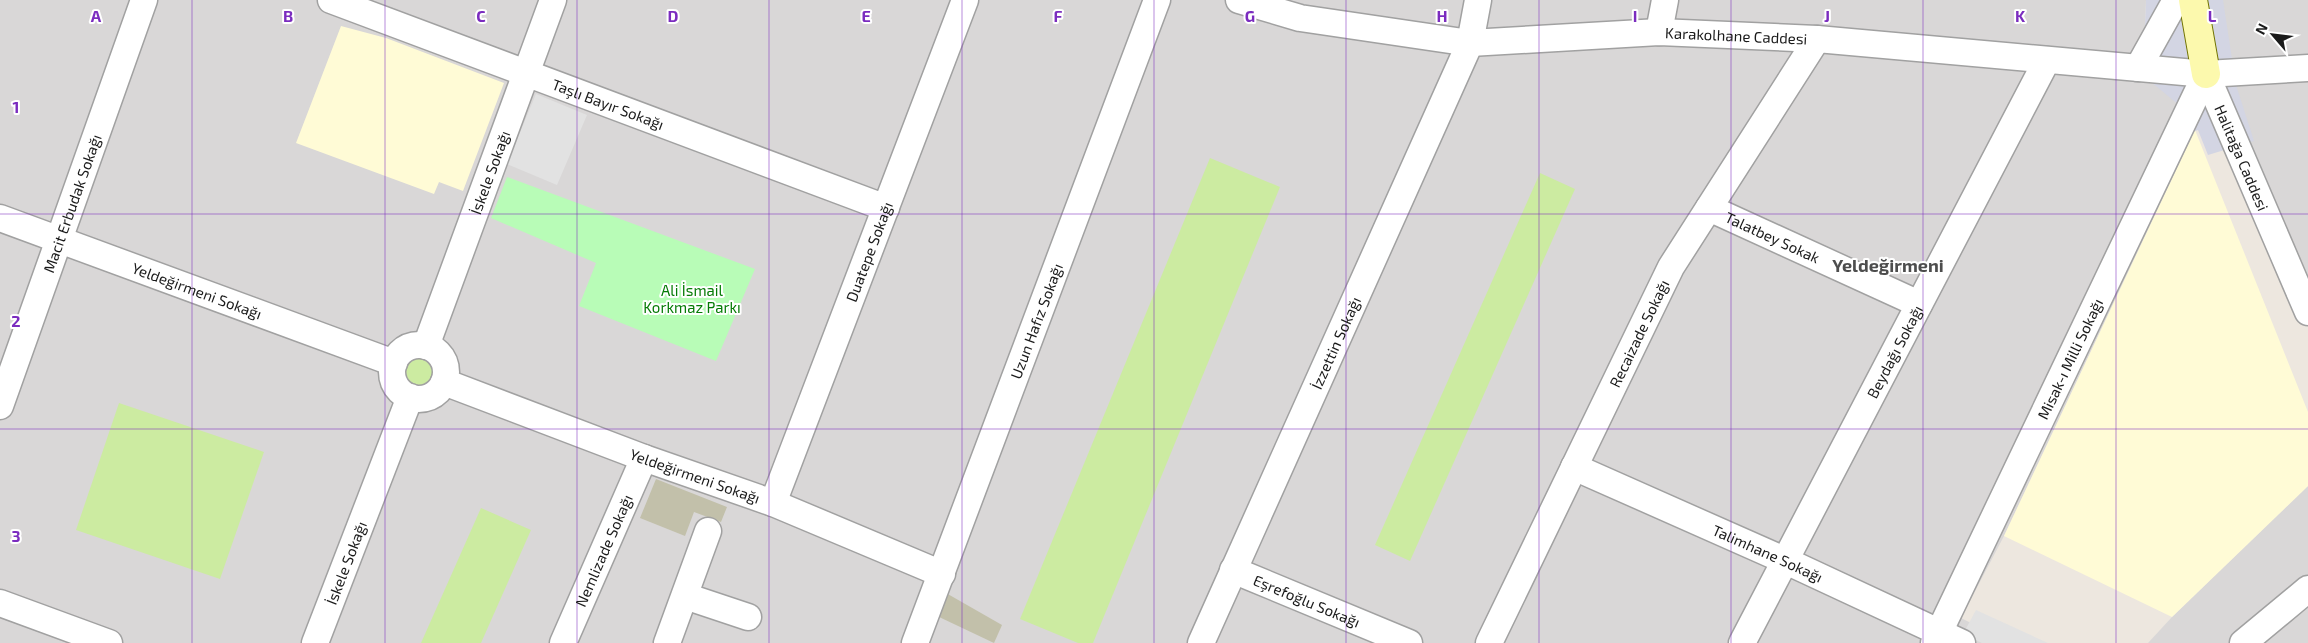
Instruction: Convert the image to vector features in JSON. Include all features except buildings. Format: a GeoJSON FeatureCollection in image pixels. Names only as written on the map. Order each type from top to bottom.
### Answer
{"type":"FeatureCollection","features":[{"type":"Feature","properties":{"kind":"street","name":"Macit Erbudak Sokağı"},"geometry":{"type":"LineString","coordinates":[[0,406],[144,0]]}},
{"type":"Feature","properties":{"kind":"street","name":"Taşlı Bayır Sokağı"},"geometry":{"type":"LineString","coordinates":[[331,0],[886,208]]}},
{"type":"Feature","properties":{"kind":"street","name":"İskele Sokağı"},"geometry":{"type":"LineString","coordinates":[[426,346],[553,0]]}},
{"type":"Feature","properties":{"kind":"street","name":"Duatepe Sokağı"},"geometry":{"type":"LineString","coordinates":[[773,503],[965,0]]}},
{"type":"Feature","properties":{"kind":"street","name":"Uzun Hafız Sokağı"},"geometry":{"type":"LineString","coordinates":[[914,643],[942,574],[1157,0]]}},
{"type":"Feature","properties":{"kind":"street","name":"Karakolhane Caddesi"},"geometry":{"type":"LineString","coordinates":[[1239,0],[1300,18],[1470,42],[1659,32],[1817,39],[2206,74],[2308,68]]}},
{"type":"Feature","properties":{"kind":"street","name":"İzzettin Sokağı"},"geometry":{"type":"LineString","coordinates":[[1201,643],[1470,42],[1478,0]]}},
{"type":"Feature","properties":{"kind":"street"},"geometry":{"type":"LineString","coordinates":[[1659,32],[1665,0]]}},
{"type":"Feature","properties":{"kind":"street"},"geometry":{"type":"LineString","coordinates":[[2138,68],[2176,0]]}},
{"type":"Feature","properties":{"kind":"street","name":"Halitağa Caddesi"},"geometry":{"type":"LineString","coordinates":[[2193,0],[2206,74],[2308,312]]}},
{"type":"Feature","properties":{"kind":"street","name":"Recaizade Sokağı"},"geometry":{"type":"LineString","coordinates":[[1489,643],[1671,267],[1817,39]]}},
{"type":"Feature","properties":{"kind":"street","name":"Beydağı Sokağı"},"geometry":{"type":"LineString","coordinates":[[1742,643],[2047,60]]}},
{"type":"Feature","properties":{"kind":"street","name":"Misak-ı Milli Sokağı"},"geometry":{"type":"LineString","coordinates":[[1945,639],[2206,74]]}},
{"type":"Feature","properties":{"kind":"street","name":"Talatbey Sokak"},"geometry":{"type":"LineString","coordinates":[[1709,208],[1918,304]]}},
{"type":"Feature","properties":{"kind":"street","name":"Yeldeğirmeni Sokağı"},"geometry":{"type":"LineString","coordinates":[[0,218],[394,363]]}},
{"type":"Feature","properties":{"kind":"street"},"geometry":{"type":"LineString","coordinates":[[412,346],[426,346],[436,350],[442,356],[446,372],[444,382],[435,394],[426,398],[410,397],[396,387],[392,371],[394,363],[404,350],[412,346]]}},
{"type":"Feature","properties":{"kind":"street","name":"Yeldeğirmeni Sokağı"},"geometry":{"type":"LineString","coordinates":[[444,382],[644,458],[773,503],[942,574]]}},
{"type":"Feature","properties":{"kind":"street","name":"İskele Sokağı"},"geometry":{"type":"LineString","coordinates":[[315,643],[410,397]]}},
{"type":"Feature","properties":{"kind":"street","name":"Nemlizade Sokağı"},"geometry":{"type":"LineString","coordinates":[[563,643],[644,458]]}},
{"type":"Feature","properties":{"kind":"street","name":"Talimhane Sokağı"},"geometry":{"type":"LineString","coordinates":[[1574,467],[1784,560],[1945,639]]}},
{"type":"Feature","properties":{"kind":"street"},"geometry":{"type":"LineString","coordinates":[[667,643],[708,530]]}},
{"type":"Feature","properties":{"kind":"street","name":"Eşrefoğlu Sokağı"},"geometry":{"type":"LineString","coordinates":[[1233,570],[1409,643]]}},
{"type":"Feature","properties":{"kind":"street"},"geometry":{"type":"LineString","coordinates":[[2243,643],[2308,589]]}},
{"type":"Feature","properties":{"kind":"street"},"geometry":{"type":"LineString","coordinates":[[685,596],[748,617]]}},
{"type":"Feature","properties":{"kind":"street"},"geometry":{"type":"LineString","coordinates":[[0,603],[109,643]]}},
{"type":"Feature","properties":{"kind":"shaded area"},"geometry":{"type":"Polygon","coordinates":[[[0,0],[2146,0],[2144,50],[2165,87],[2195,130],[2004,536],[1961,618],[2011,643],[0,643],[0,0]]]}},
{"type":"Feature","properties":{"kind":"shaded area"},"geometry":{"type":"Polygon","coordinates":[[[2146,0],[2223,0],[2236,85],[2254,141],[2208,155],[2198,130],[2192,132],[2180,106],[2150,81],[2144,50],[2146,0]]]}},
{"type":"Feature","properties":{"kind":"shaded area"},"geometry":{"type":"Polygon","coordinates":[[[2206,0],[2308,0],[2308,283],[2249,152],[2206,0]]]}},
{"type":"Feature","properties":{"kind":"shaded area"},"geometry":{"type":"Polygon","coordinates":[[[341,26],[386,38],[504,83],[463,191],[439,182],[434,194],[296,143],[341,26]]]}},
{"type":"Feature","properties":{"kind":"shaded area"},"geometry":{"type":"Polygon","coordinates":[[[536,94],[587,115],[557,185],[507,164],[536,94]]]}},
{"type":"Feature","properties":{"kind":"shaded area"},"geometry":{"type":"Polygon","coordinates":[[[2195,130],[2308,412],[2308,486],[2172,617],[2004,536],[2195,130]]]}},
{"type":"Feature","properties":{"kind":"shaded area"},"geometry":{"type":"Polygon","coordinates":[[[656,479],[727,507],[721,522],[694,512],[685,536],[640,518],[656,479]]]}},
{"type":"Feature","properties":{"kind":"shaded area"},"geometry":{"type":"Polygon","coordinates":[[[2308,486],[2308,643],[2148,643],[2172,617],[2308,486]]]}},
{"type":"Feature","properties":{"kind":"shaded area"},"geometry":{"type":"Polygon","coordinates":[[[946,593],[1002,625],[994,643],[937,616],[946,593]]]}},
{"type":"Feature","properties":{"kind":"shaded area"},"geometry":{"type":"Polygon","coordinates":[[[1976,610],[2048,643],[1982,643],[1963,634],[1976,610]]]}},
{"type":"Feature","properties":{"kind":"green space"},"geometry":{"type":"Polygon","coordinates":[[[1210,158],[1280,187],[1093,643],[1078,643],[1020,619],[1210,158]]]}},
{"type":"Feature","properties":{"kind":"green space"},"geometry":{"type":"Polygon","coordinates":[[[1540,173],[1575,189],[1410,561],[1375,545],[1540,173]]]}},
{"type":"Feature","properties":{"kind":"green space","name":"Ali İsmail Korkmaz Parkı"},"geometry":{"type":"Polygon","coordinates":[[[507,177],[755,269],[716,361],[579,306],[596,263],[491,218],[507,177]]]}},
{"type":"Feature","properties":{"kind":"green space"},"geometry":{"type":"Polygon","coordinates":[[[419,353],[432,359],[438,372],[432,385],[419,391],[406,385],[400,372],[406,359],[419,353]]]}},
{"type":"Feature","properties":{"kind":"green space"},"geometry":{"type":"Polygon","coordinates":[[[119,403],[264,452],[220,579],[76,530],[119,403]]]}},
{"type":"Feature","properties":{"kind":"green space"},"geometry":{"type":"Polygon","coordinates":[[[481,508],[531,530],[481,643],[421,643],[481,508]]]}},
{"type":"Feature","properties":{"kind":"district","name":"Yeldeğirmeni"},"geometry":{"type":"Point","coordinates":[1888,265]}}]}
